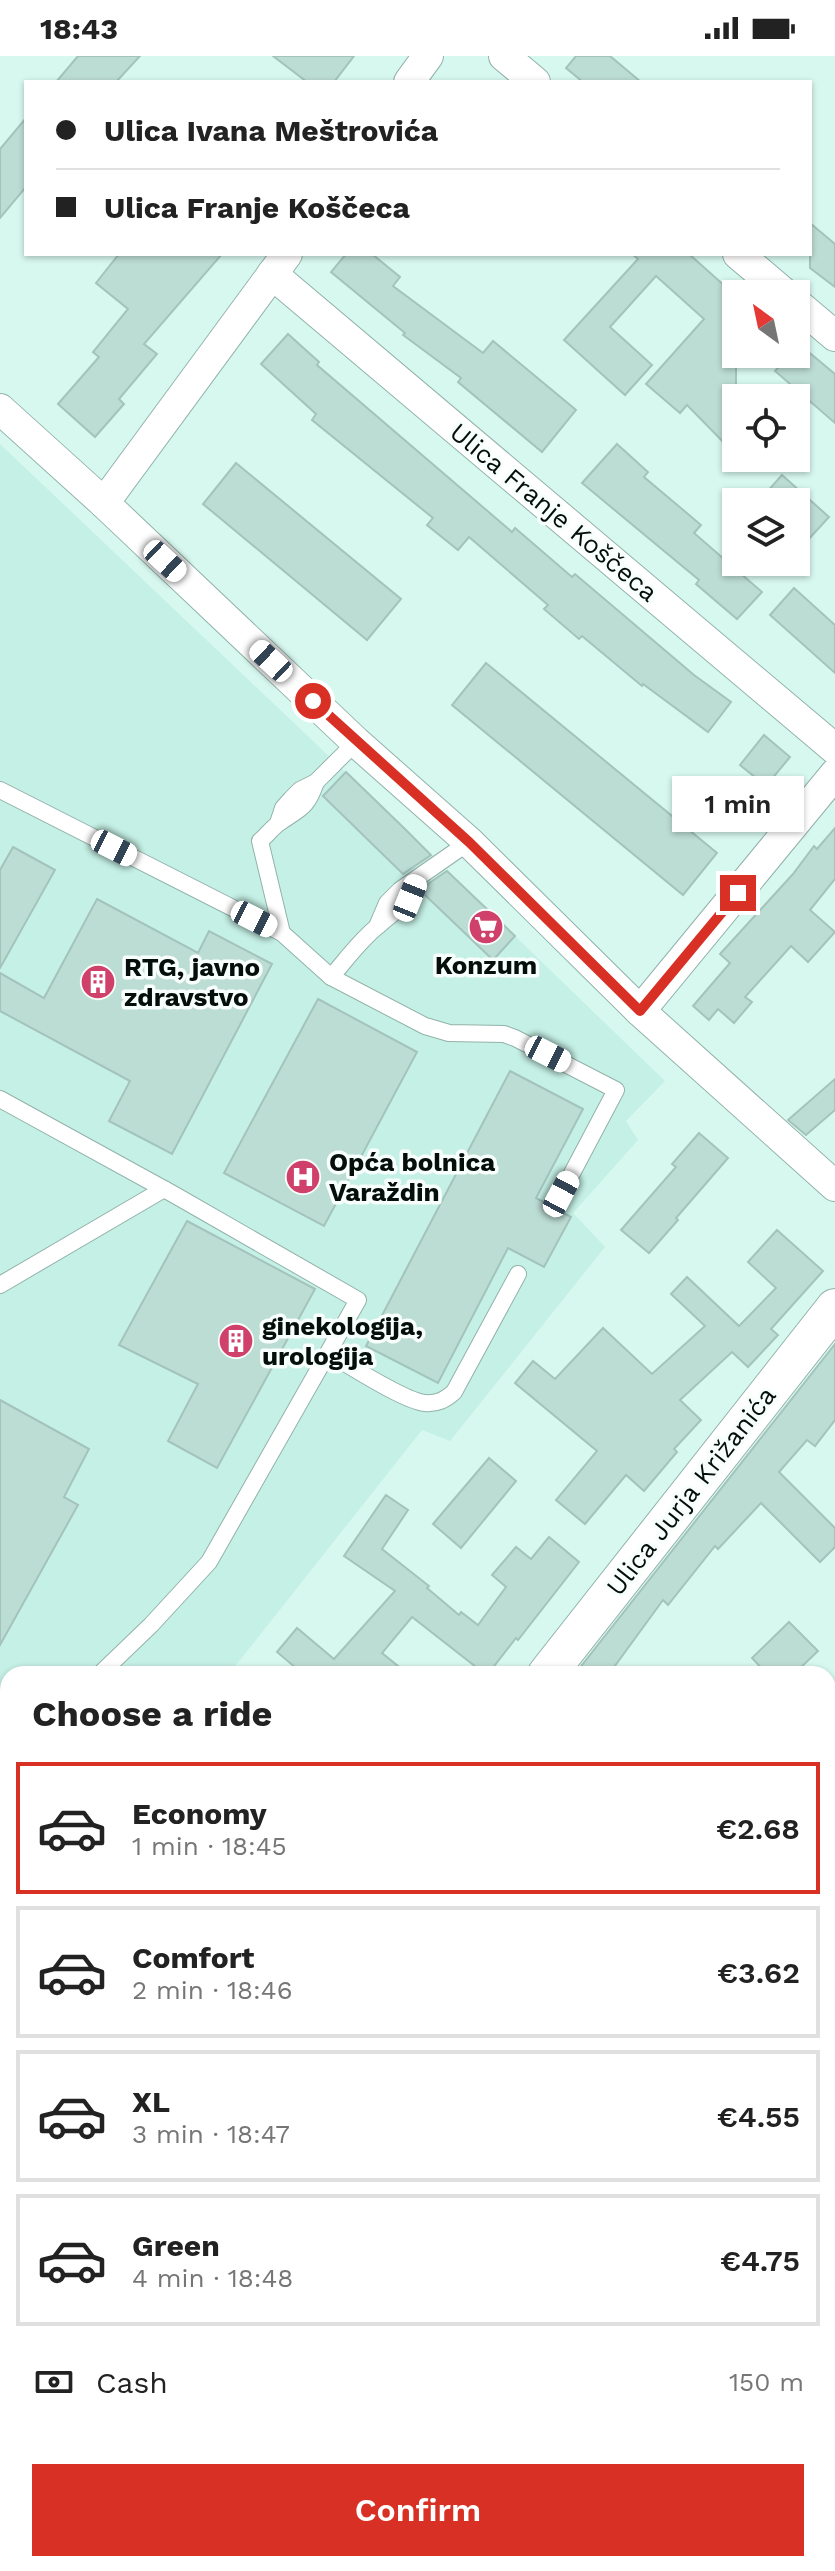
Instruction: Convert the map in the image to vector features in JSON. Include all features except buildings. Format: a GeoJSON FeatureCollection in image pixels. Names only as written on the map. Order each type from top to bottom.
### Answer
{"type":"FeatureCollection","features":[{"type":"Feature","properties":{"kind":"street"},"geometry":{"type":"LineString","coordinates":[[410,80],[428,56]]}},
{"type":"Feature","properties":{"kind":"street"},"geometry":{"type":"LineString","coordinates":[[504,56],[533,80]]}},
{"type":"Feature","properties":{"kind":"street"},"geometry":{"type":"LineString","coordinates":[[740,256],[769,280]]}},
{"type":"Feature","properties":{"kind":"street"},"geometry":{"type":"LineString","coordinates":[[104,503],[279,264]]}},
{"type":"Feature","properties":{"kind":"street","name":"Ulica Franje Koščeca"},"geometry":{"type":"LineString","coordinates":[[279,264],[835,749]]}},
{"type":"Feature","properties":{"kind":"street"},"geometry":{"type":"LineString","coordinates":[[810,315],[835,336]]}},
{"type":"Feature","properties":{"kind":"street"},"geometry":{"type":"LineString","coordinates":[[0,409],[356,742],[469,842],[640,1011],[835,1186]]}},
{"type":"Feature","properties":{"kind":"street"},"geometry":{"type":"LineString","coordinates":[[640,1011],[835,774]]}},
{"type":"Feature","properties":{"kind":"street","name":"Ulica Jurja Križanića"},"geometry":{"type":"LineString","coordinates":[[553,1666],[835,1308]]}},
{"type":"Feature","properties":{"kind":"lane"},"geometry":{"type":"LineString","coordinates":[[282,933],[260,841],[278,823],[283,808],[300,790],[316,782],[356,742]]}},
{"type":"Feature","properties":{"kind":"lane"},"geometry":{"type":"LineString","coordinates":[[0,790],[282,933],[331,977],[438,1031],[504,1034],[616,1090],[561,1194]]}},
{"type":"Feature","properties":{"kind":"lane"},"geometry":{"type":"LineString","coordinates":[[331,977],[377,926],[397,913],[410,898],[418,880],[469,842]]}},
{"type":"Feature","properties":{"kind":"lane"},"geometry":{"type":"LineString","coordinates":[[0,1099],[358,1300],[209,1562],[108,1666]]}},
{"type":"Feature","properties":{"kind":"lane"},"geometry":{"type":"LineString","coordinates":[[0,1285],[164,1189]]}},
{"type":"Feature","properties":{"kind":"lane"},"geometry":{"type":"LineString","coordinates":[[328,1353],[412,1400],[435,1403],[445,1400],[454,1392],[518,1274]]}},
{"type":"Feature","properties":{"kind":"shaded area","name":"Opća bolnica Varaždin"},"geometry":{"type":"Polygon","coordinates":[[[0,444],[665,1081],[626,1121],[638,1140],[573,1213],[605,1247],[450,1441],[422,1430],[235,1666],[0,1666],[0,444]]]}},
{"type":"Feature","properties":{"kind":"place","name":"Konzum"},"geometry":{"type":"Point","coordinates":[486,927]}},
{"type":"Feature","properties":{"kind":"place","name":"RTG, javno zdravstvo"},"geometry":{"type":"Point","coordinates":[98,982]}},
{"type":"Feature","properties":{"kind":"place","name":"Opća bolnica Varaždin"},"geometry":{"type":"Point","coordinates":[303,1177]}},
{"type":"Feature","properties":{"kind":"place","name":"ginekologija, urologija"},"geometry":{"type":"Point","coordinates":[236,1341]}},
{"type":"Feature","properties":{"kind":"route"},"geometry":{"type":"LineString","coordinates":[[313,701],[469,842],[640,1011],[738,893]]}}]}
